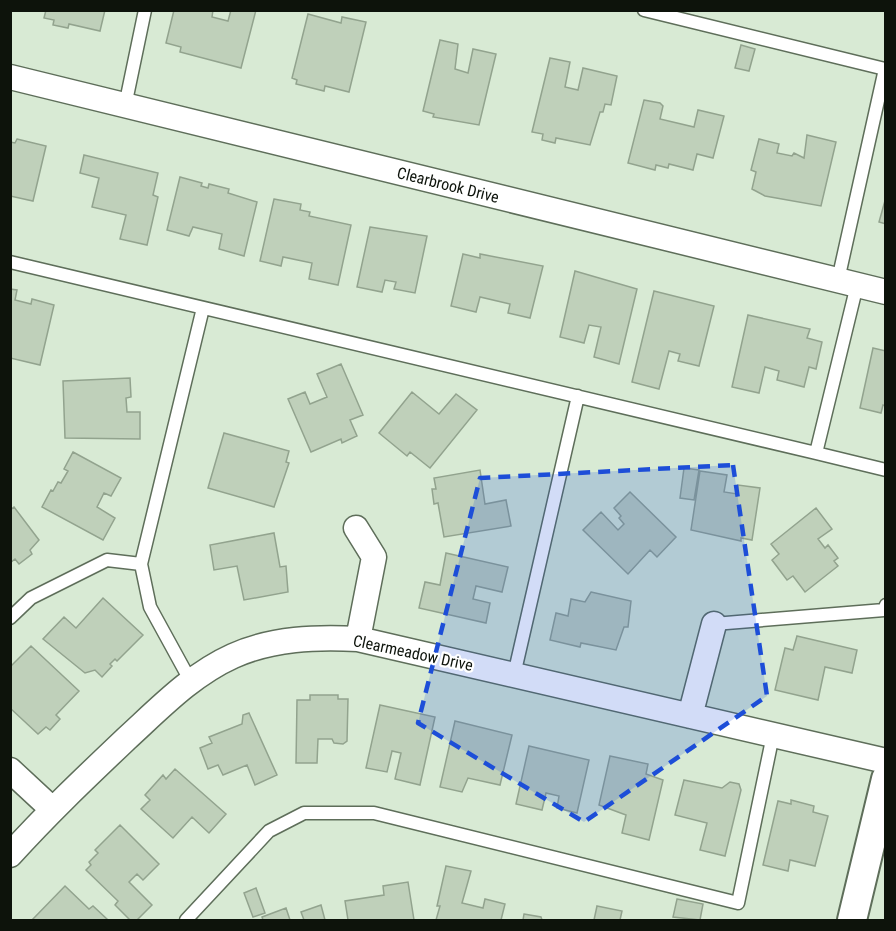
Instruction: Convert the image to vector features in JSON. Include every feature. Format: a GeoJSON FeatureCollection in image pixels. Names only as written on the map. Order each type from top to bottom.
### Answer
{"type":"FeatureCollection","features":[{"type":"Feature","properties":{"kind":"street","name":"Clearbrook Drive"},"geometry":{"type":"LineString","coordinates":[[10,77],[885,292]]}},
{"type":"Feature","properties":{"kind":"street"},"geometry":{"type":"LineString","coordinates":[[356,528],[374,557],[358,639]]}},
{"type":"Feature","properties":{"kind":"street"},"geometry":{"type":"LineString","coordinates":[[690,716],[714,624]]}},
{"type":"Feature","properties":{"kind":"street","name":"Clearmeadow Drive"},"geometry":{"type":"LineString","coordinates":[[10,855],[52,809],[190,680],[234,655],[271,643],[315,637],[358,639],[885,761]]}},
{"type":"Feature","properties":{"kind":"street"},"geometry":{"type":"LineString","coordinates":[[10,770],[52,809]]}},
{"type":"Feature","properties":{"kind":"street"},"geometry":{"type":"LineString","coordinates":[[852,921],[885,779]]}},
{"type":"Feature","properties":{"kind":"lane"},"geometry":{"type":"LineString","coordinates":[[125,106],[145,10]]}},
{"type":"Feature","properties":{"kind":"lane"},"geometry":{"type":"LineString","coordinates":[[644,10],[885,69],[816,453]]}},
{"type":"Feature","properties":{"kind":"lane"},"geometry":{"type":"LineString","coordinates":[[10,262],[885,470]]}},
{"type":"Feature","properties":{"kind":"lane"},"geometry":{"type":"LineString","coordinates":[[190,680],[150,607],[141,564],[203,308]]}},
{"type":"Feature","properties":{"kind":"lane"},"geometry":{"type":"LineString","coordinates":[[514,675],[578,396]]}},
{"type":"Feature","properties":{"kind":"lane"},"geometry":{"type":"LineString","coordinates":[[10,618],[31,598],[107,560],[141,564]]}},
{"type":"Feature","properties":{"kind":"lane"},"geometry":{"type":"LineString","coordinates":[[714,624],[884,610],[885,605]]}},
{"type":"Feature","properties":{"kind":"lane"},"geometry":{"type":"LineString","coordinates":[[186,921],[268,831],[304,813],[374,813],[738,903],[773,735]]}},
{"type":"Feature","properties":{"kind":"highlighted area"},"geometry":{"type":"Polygon","coordinates":[[[733,465],[767,696],[584,822],[418,723],[480,478],[733,465]]]}},
{"type":"Feature","properties":{"kind":"building"},"geometry":{"type":"Polygon","coordinates":[[[46,10],[105,10],[100,31],[69,24],[68,28],[53,25],[54,20],[44,18],[46,10]]]}},
{"type":"Feature","properties":{"kind":"building"},"geometry":{"type":"Polygon","coordinates":[[[174,10],[213,10],[212,17],[228,21],[231,10],[256,10],[241,68],[180,52],[181,47],[166,43],[174,10]]]}},
{"type":"Feature","properties":{"kind":"building"},"geometry":{"type":"Polygon","coordinates":[[[308,14],[341,23],[342,17],[366,22],[349,92],[325,86],[324,91],[296,84],[297,80],[292,78],[308,14]]]}},
{"type":"Feature","properties":{"kind":"building"},"geometry":{"type":"Polygon","coordinates":[[[440,40],[458,44],[455,69],[468,73],[473,49],[496,54],[479,125],[433,117],[434,114],[423,111],[440,40]]]}},
{"type":"Feature","properties":{"kind":"building"},"geometry":{"type":"Polygon","coordinates":[[[741,45],[755,49],[749,71],[735,68],[741,45]]]}},
{"type":"Feature","properties":{"kind":"building"},"geometry":{"type":"Polygon","coordinates":[[[550,58],[570,62],[565,87],[578,90],[583,68],[617,76],[611,105],[605,104],[603,112],[600,112],[590,145],[556,138],[555,143],[542,140],[543,134],[532,132],[550,58]]]}},
{"type":"Feature","properties":{"kind":"building"},"geometry":{"type":"Polygon","coordinates":[[[644,100],[660,103],[663,106],[660,119],[694,127],[698,110],[724,116],[713,158],[697,154],[693,170],[669,164],[668,168],[656,165],[655,170],[628,163],[644,100]]]}},
{"type":"Feature","properties":{"kind":"building"},"geometry":{"type":"Polygon","coordinates":[[[807,135],[836,142],[821,206],[765,196],[752,189],[756,172],[751,170],[759,139],[779,144],[777,153],[792,156],[794,153],[804,158],[807,135]]]}},
{"type":"Feature","properties":{"kind":"building"},"geometry":{"type":"Polygon","coordinates":[[[17,139],[46,146],[33,201],[10,196],[10,142],[15,143],[17,139]]]}},
{"type":"Feature","properties":{"kind":"building"},"geometry":{"type":"Polygon","coordinates":[[[84,155],[158,173],[153,195],[158,197],[147,245],[120,239],[126,215],[92,207],[99,178],[80,173],[84,155]]]}},
{"type":"Feature","properties":{"kind":"building"},"geometry":{"type":"Polygon","coordinates":[[[180,177],[202,183],[201,186],[208,188],[209,184],[229,189],[228,193],[257,202],[244,256],[219,249],[222,234],[193,227],[189,236],[167,230],[180,177]]]}},
{"type":"Feature","properties":{"kind":"building"},"geometry":{"type":"Polygon","coordinates":[[[886,197],[886,224],[879,222],[886,197]]]}},
{"type":"Feature","properties":{"kind":"building"},"geometry":{"type":"Polygon","coordinates":[[[274,199],[301,204],[300,210],[310,212],[309,216],[351,225],[338,285],[309,279],[312,263],[283,257],[281,266],[260,261],[274,199]]]}},
{"type":"Feature","properties":{"kind":"building"},"geometry":{"type":"Polygon","coordinates":[[[370,227],[427,236],[415,293],[394,289],[396,282],[385,280],[382,292],[357,287],[370,227]]]}},
{"type":"Feature","properties":{"kind":"building"},"geometry":{"type":"Polygon","coordinates":[[[463,254],[480,258],[480,254],[543,266],[530,318],[508,313],[510,304],[480,297],[476,312],[451,306],[463,254]]]}},
{"type":"Feature","properties":{"kind":"building"},"geometry":{"type":"Polygon","coordinates":[[[575,271],[637,289],[619,364],[594,357],[601,327],[589,325],[584,343],[560,337],[575,271]]]}},
{"type":"Feature","properties":{"kind":"building"},"geometry":{"type":"Polygon","coordinates":[[[10,289],[17,290],[15,300],[31,304],[32,299],[54,305],[40,365],[10,358],[10,289]]]}},
{"type":"Feature","properties":{"kind":"building"},"geometry":{"type":"Polygon","coordinates":[[[654,291],[714,306],[699,366],[678,361],[680,354],[669,351],[659,389],[632,382],[654,291]]]}},
{"type":"Feature","properties":{"kind":"building"},"geometry":{"type":"Polygon","coordinates":[[[748,315],[810,329],[807,338],[822,342],[816,369],[809,367],[804,387],[777,380],[779,371],[765,367],[759,393],[732,387],[748,315]]]}},
{"type":"Feature","properties":{"kind":"building"},"geometry":{"type":"Polygon","coordinates":[[[873,348],[886,351],[886,406],[883,405],[881,413],[860,408],[873,348]]]}},
{"type":"Feature","properties":{"kind":"building"},"geometry":{"type":"Polygon","coordinates":[[[341,364],[363,415],[350,420],[357,436],[342,443],[341,439],[311,452],[288,399],[305,392],[310,404],[327,397],[317,374],[341,364]]]}},
{"type":"Feature","properties":{"kind":"building"},"geometry":{"type":"Polygon","coordinates":[[[130,378],[131,397],[126,398],[127,412],[140,412],[140,439],[65,438],[63,381],[130,378]]]}},
{"type":"Feature","properties":{"kind":"building"},"geometry":{"type":"Polygon","coordinates":[[[412,392],[439,414],[456,394],[477,410],[430,468],[410,452],[407,456],[379,433],[412,392]]]}},
{"type":"Feature","properties":{"kind":"building"},"geometry":{"type":"Polygon","coordinates":[[[224,433],[289,451],[286,462],[289,463],[274,507],[208,488],[224,433]]]}},
{"type":"Feature","properties":{"kind":"building"},"geometry":{"type":"Polygon","coordinates":[[[73,452],[121,478],[111,496],[104,493],[97,507],[115,518],[103,540],[42,507],[51,490],[53,491],[58,482],[61,483],[68,471],[64,469],[73,452]]]}},
{"type":"Feature","properties":{"kind":"building"},"geometry":{"type":"Polygon","coordinates":[[[684,468],[699,470],[694,500],[680,498],[684,468]]]}},
{"type":"Feature","properties":{"kind":"building"},"geometry":{"type":"Polygon","coordinates":[[[480,470],[485,504],[506,500],[511,526],[444,537],[438,503],[434,504],[432,489],[436,489],[434,478],[480,470]]]}},
{"type":"Feature","properties":{"kind":"building"},"geometry":{"type":"Polygon","coordinates":[[[700,471],[727,475],[724,492],[737,494],[738,485],[760,488],[752,540],[741,538],[741,541],[691,530],[700,471]]]}},
{"type":"Feature","properties":{"kind":"building"},"geometry":{"type":"Polygon","coordinates":[[[630,492],[676,537],[657,557],[650,550],[628,574],[583,530],[601,512],[618,530],[624,524],[614,508],[630,492]]]}},
{"type":"Feature","properties":{"kind":"building"},"geometry":{"type":"Polygon","coordinates":[[[14,507],[39,540],[30,550],[32,554],[19,564],[15,559],[10,563],[10,510],[14,507]]]}},
{"type":"Feature","properties":{"kind":"building"},"geometry":{"type":"Polygon","coordinates":[[[816,508],[832,529],[818,539],[825,548],[828,545],[838,558],[834,561],[838,566],[805,592],[793,576],[787,580],[772,560],[779,554],[771,544],[816,508]]]}},
{"type":"Feature","properties":{"kind":"building"},"geometry":{"type":"Polygon","coordinates":[[[274,533],[280,567],[286,566],[288,592],[244,600],[237,566],[214,570],[210,545],[274,533]]]}},
{"type":"Feature","properties":{"kind":"building"},"geometry":{"type":"Polygon","coordinates":[[[446,553],[508,567],[502,592],[476,586],[473,599],[490,603],[486,623],[419,608],[425,582],[440,585],[446,553]]]}},
{"type":"Feature","properties":{"kind":"building"},"geometry":{"type":"Polygon","coordinates":[[[591,592],[631,601],[628,627],[624,627],[616,650],[581,643],[580,647],[550,640],[556,613],[568,616],[571,599],[585,602],[591,592]]]}},
{"type":"Feature","properties":{"kind":"building"},"geometry":{"type":"Polygon","coordinates":[[[103,598],[143,635],[117,661],[115,659],[110,664],[112,666],[102,677],[95,670],[85,673],[43,639],[64,617],[76,628],[103,598]]]}},
{"type":"Feature","properties":{"kind":"building"},"geometry":{"type":"Polygon","coordinates":[[[797,636],[857,650],[852,673],[825,667],[818,700],[775,690],[785,648],[793,650],[797,636]]]}},
{"type":"Feature","properties":{"kind":"building"},"geometry":{"type":"Polygon","coordinates":[[[31,646],[79,691],[56,715],[60,719],[50,730],[46,727],[38,734],[10,708],[10,667],[31,646]]]}},
{"type":"Feature","properties":{"kind":"building"},"geometry":{"type":"Polygon","coordinates":[[[310,695],[338,695],[338,699],[348,699],[347,741],[343,744],[334,743],[332,739],[318,739],[317,763],[296,763],[297,700],[310,700],[310,695]]]}},
{"type":"Feature","properties":{"kind":"building"},"geometry":{"type":"Polygon","coordinates":[[[380,705],[435,717],[420,785],[395,779],[401,753],[392,751],[387,772],[366,768],[380,705]]]}},
{"type":"Feature","properties":{"kind":"building"},"geometry":{"type":"Polygon","coordinates":[[[249,713],[277,775],[255,785],[247,765],[223,775],[218,765],[208,769],[200,748],[212,743],[209,737],[242,724],[243,715],[249,713]]]}},
{"type":"Feature","properties":{"kind":"building"},"geometry":{"type":"Polygon","coordinates":[[[455,721],[512,735],[500,785],[468,778],[462,792],[440,787],[455,721]]]}},
{"type":"Feature","properties":{"kind":"building"},"geometry":{"type":"Polygon","coordinates":[[[529,746],[589,760],[577,813],[557,808],[559,796],[546,793],[542,810],[516,804],[529,746]]]}},
{"type":"Feature","properties":{"kind":"building"},"geometry":{"type":"Polygon","coordinates":[[[610,756],[648,764],[646,774],[663,780],[649,840],[622,833],[626,815],[599,805],[610,756]]]}},
{"type":"Feature","properties":{"kind":"building"},"geometry":{"type":"Polygon","coordinates":[[[175,769],[226,814],[209,833],[192,817],[173,838],[141,809],[150,800],[145,795],[163,775],[166,779],[175,769]]]}},
{"type":"Feature","properties":{"kind":"building"},"geometry":{"type":"Polygon","coordinates":[[[684,780],[722,788],[730,782],[739,784],[741,790],[725,856],[700,850],[707,823],[675,815],[684,780]]]}},
{"type":"Feature","properties":{"kind":"building"},"geometry":{"type":"Polygon","coordinates":[[[791,800],[814,806],[813,812],[828,816],[815,866],[790,860],[788,871],[763,865],[778,801],[791,804],[791,800]]]}},
{"type":"Feature","properties":{"kind":"building"},"geometry":{"type":"Polygon","coordinates":[[[120,825],[159,864],[143,880],[137,874],[129,882],[152,905],[137,920],[130,920],[115,905],[118,901],[86,870],[91,865],[89,862],[98,853],[95,850],[120,825]]]}},
{"type":"Feature","properties":{"kind":"building"},"geometry":{"type":"Polygon","coordinates":[[[446,866],[471,871],[462,903],[483,908],[485,899],[505,904],[501,920],[436,920],[446,866]]]}},
{"type":"Feature","properties":{"kind":"building"},"geometry":{"type":"Polygon","coordinates":[[[408,882],[414,920],[348,920],[345,901],[384,895],[383,886],[408,882]]]}},
{"type":"Feature","properties":{"kind":"building"},"geometry":{"type":"Polygon","coordinates":[[[65,886],[89,909],[93,906],[108,920],[32,920],[65,886]]]}},
{"type":"Feature","properties":{"kind":"building"},"geometry":{"type":"Polygon","coordinates":[[[256,888],[265,913],[253,917],[244,893],[256,888]]]}},
{"type":"Feature","properties":{"kind":"building"},"geometry":{"type":"Polygon","coordinates":[[[677,899],[703,904],[700,920],[673,917],[677,899]]]}},
{"type":"Feature","properties":{"kind":"building"},"geometry":{"type":"Polygon","coordinates":[[[321,905],[325,920],[304,920],[301,912],[321,905]]]}},
{"type":"Feature","properties":{"kind":"building"},"geometry":{"type":"Polygon","coordinates":[[[597,906],[622,911],[620,920],[594,920],[597,906]]]}},
{"type":"Feature","properties":{"kind":"building"},"geometry":{"type":"Polygon","coordinates":[[[286,908],[290,920],[263,920],[262,917],[286,908]]]}},
{"type":"Feature","properties":{"kind":"building"},"geometry":{"type":"Polygon","coordinates":[[[524,914],[541,917],[542,920],[523,920],[524,914]]]}}]}
